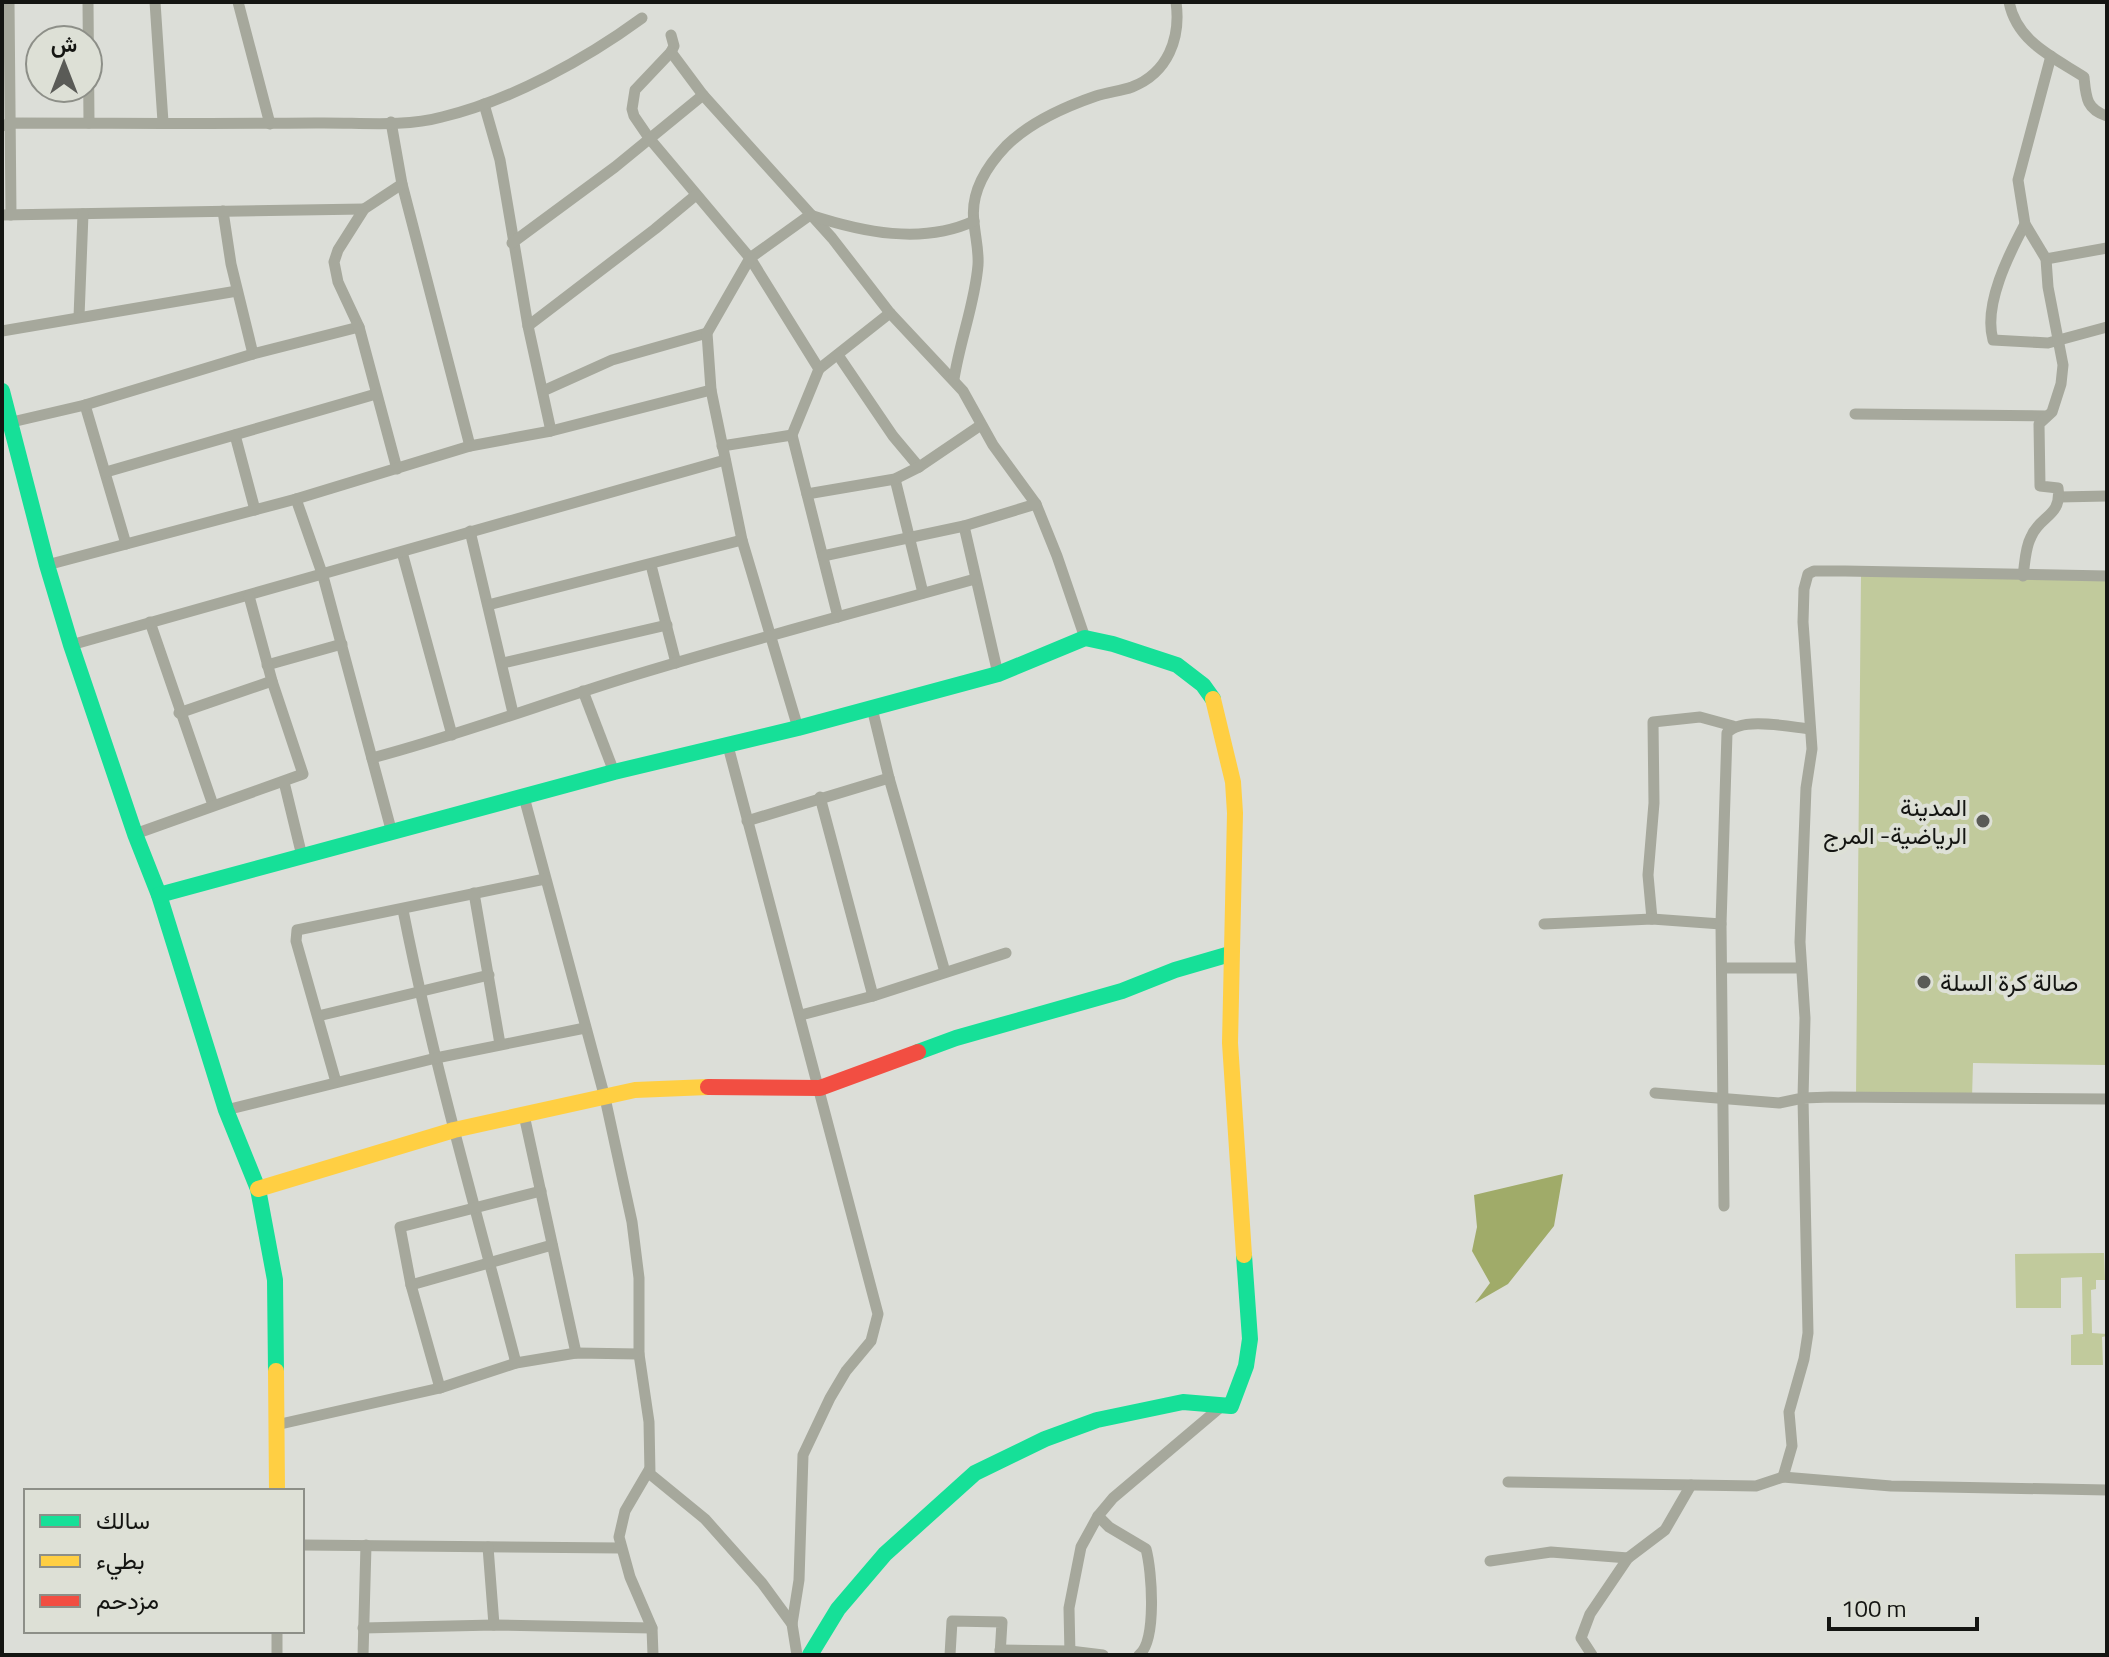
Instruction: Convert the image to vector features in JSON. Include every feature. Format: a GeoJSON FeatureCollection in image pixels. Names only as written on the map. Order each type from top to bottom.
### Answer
{"type":"FeatureCollection","features":[{"type":"Feature","properties":{"kind":"street"},"geometry":{"type":"LineString","coordinates":[[9,2],[6,215],[364,209]]}},
{"type":"Feature","properties":{"kind":"street"},"geometry":{"type":"LineString","coordinates":[[88,2],[89,123]]}},
{"type":"Feature","properties":{"kind":"street"},"geometry":{"type":"LineString","coordinates":[[155,2],[163,122]]}},
{"type":"Feature","properties":{"kind":"street"},"geometry":{"type":"LineString","coordinates":[[238,2],[270,124]]}},
{"type":"Feature","properties":{"kind":"street"},"geometry":{"type":"LineString","coordinates":[[954,379],[978,264],[974,221],[975,194],[980,182],[1006,147],[1026,128],[1062,109],[1141,83],[1164,63],[1174,44],[1176,2]]}},
{"type":"Feature","properties":{"kind":"street"},"geometry":{"type":"LineString","coordinates":[[2009,2],[2020,31],[2028,41],[2084,77],[2086,101],[2096,112],[2107,116]]}},
{"type":"Feature","properties":{"kind":"street"},"geometry":{"type":"LineString","coordinates":[[6,124],[270,124],[442,118],[484,104],[572,63],[608,43],[642,18]]}},
{"type":"Feature","properties":{"kind":"street"},"geometry":{"type":"LineString","coordinates":[[671,35],[674,46],[671,52],[639,85],[633,96],[634,116],[750,258],[819,369]]}},
{"type":"Feature","properties":{"kind":"street"},"geometry":{"type":"LineString","coordinates":[[671,52],[703,95],[832,238],[890,313],[954,379],[981,425],[1036,504],[1085,638]]}},
{"type":"Feature","properties":{"kind":"street"},"geometry":{"type":"LineString","coordinates":[[2023,576],[2030,538],[2051,515],[2059,497],[2058,488],[2040,486],[2039,424],[2052,412],[2063,365],[2048,287],[2046,259],[2025,224],[2018,180],[2051,56]]}},
{"type":"Feature","properties":{"kind":"street"},"geometry":{"type":"LineString","coordinates":[[512,243],[615,167],[703,95]]}},
{"type":"Feature","properties":{"kind":"street"},"geometry":{"type":"LineString","coordinates":[[484,104],[500,160],[512,243],[551,431]]}},
{"type":"Feature","properties":{"kind":"street"},"geometry":{"type":"LineString","coordinates":[[391,122],[402,184],[470,446]]}},
{"type":"Feature","properties":{"kind":"street"},"geometry":{"type":"LineString","coordinates":[[397,469],[359,327],[338,282],[334,262],[338,250],[364,209],[402,184]]}},
{"type":"Feature","properties":{"kind":"street"},"geometry":{"type":"LineString","coordinates":[[528,326],[696,195]]}},
{"type":"Feature","properties":{"kind":"street"},"geometry":{"type":"LineString","coordinates":[[223,211],[237,291],[253,354]]}},
{"type":"Feature","properties":{"kind":"street"},"geometry":{"type":"LineString","coordinates":[[79,317],[83,214]]}},
{"type":"Feature","properties":{"kind":"street"},"geometry":{"type":"LineString","coordinates":[[810,215],[873,232],[904,234],[941,232],[974,221]]}},
{"type":"Feature","properties":{"kind":"street"},"geometry":{"type":"LineString","coordinates":[[798,728],[742,540],[711,390],[707,333],[750,258],[810,215]]}},
{"type":"Feature","properties":{"kind":"street"},"geometry":{"type":"LineString","coordinates":[[2025,224],[2005,260],[1993,306],[1993,340],[2048,343],[2107,327]]}},
{"type":"Feature","properties":{"kind":"street"},"geometry":{"type":"LineString","coordinates":[[2046,259],[2107,248]]}},
{"type":"Feature","properties":{"kind":"street"},"geometry":{"type":"LineString","coordinates":[[2,331],[237,291]]}},
{"type":"Feature","properties":{"kind":"street"},"geometry":{"type":"LineString","coordinates":[[838,617],[792,435],[819,369],[890,313]]}},
{"type":"Feature","properties":{"kind":"street"},"geometry":{"type":"LineString","coordinates":[[12,422],[85,405],[253,354],[359,327]]}},
{"type":"Feature","properties":{"kind":"street"},"geometry":{"type":"LineString","coordinates":[[543,391],[612,360],[707,333]]}},
{"type":"Feature","properties":{"kind":"street"},"geometry":{"type":"LineString","coordinates":[[838,355],[893,436],[919,467]]}},
{"type":"Feature","properties":{"kind":"street"},"geometry":{"type":"LineString","coordinates":[[47,565],[296,499],[470,446],[551,431],[711,390]]}},
{"type":"Feature","properties":{"kind":"street"},"geometry":{"type":"LineString","coordinates":[[2,391],[71,645],[159,895],[226,1110],[258,1189],[275,1280],[277,1489]]}},
{"type":"Feature","properties":{"kind":"street"},"geometry":{"type":"LineString","coordinates":[[106,472],[376,394]]}},
{"type":"Feature","properties":{"kind":"street"},"geometry":{"type":"LineString","coordinates":[[85,405],[126,544]]}},
{"type":"Feature","properties":{"kind":"street"},"geometry":{"type":"LineString","coordinates":[[1855,414],[2046,416]]}},
{"type":"Feature","properties":{"kind":"street"},"geometry":{"type":"LineString","coordinates":[[807,494],[895,479],[919,467],[981,425]]}},
{"type":"Feature","properties":{"kind":"street"},"geometry":{"type":"LineString","coordinates":[[235,435],[255,510]]}},
{"type":"Feature","properties":{"kind":"street"},"geometry":{"type":"LineString","coordinates":[[722,446],[792,435]]}},
{"type":"Feature","properties":{"kind":"street"},"geometry":{"type":"LineString","coordinates":[[71,645],[725,460]]}},
{"type":"Feature","properties":{"kind":"street"},"geometry":{"type":"LineString","coordinates":[[895,479],[923,593]]}},
{"type":"Feature","properties":{"kind":"street"},"geometry":{"type":"LineString","coordinates":[[2059,497],[2107,496]]}},
{"type":"Feature","properties":{"kind":"street"},"geometry":{"type":"LineString","coordinates":[[296,499],[323,576],[392,833]]}},
{"type":"Feature","properties":{"kind":"street"},"geometry":{"type":"LineString","coordinates":[[823,556],[964,526],[1036,504]]}},
{"type":"Feature","properties":{"kind":"street"},"geometry":{"type":"LineString","coordinates":[[964,526],[998,674]]}},
{"type":"Feature","properties":{"kind":"street"},"geometry":{"type":"LineString","coordinates":[[470,531],[513,713]]}},
{"type":"Feature","properties":{"kind":"street"},"geometry":{"type":"LineString","coordinates":[[488,605],[742,540]]}},
{"type":"Feature","properties":{"kind":"street"},"geometry":{"type":"LineString","coordinates":[[402,552],[452,735]]}},
{"type":"Feature","properties":{"kind":"street"},"geometry":{"type":"LineString","coordinates":[[651,565],[676,663]]}},
{"type":"Feature","properties":{"kind":"street"},"geometry":{"type":"LineString","coordinates":[[1783,1477],[1792,1446],[1789,1412],[1808,1333],[1803,1098],[1805,1018],[1800,942],[1803,832],[1812,749],[1803,622],[1804,589],[1808,574],[1814,571],[1845,571],[2107,576]]}},
{"type":"Feature","properties":{"kind":"street"},"geometry":{"type":"LineString","coordinates":[[372,758],[770,633],[975,579]]}},
{"type":"Feature","properties":{"kind":"street"},"geometry":{"type":"LineString","coordinates":[[135,834],[304,773],[267,665],[249,596]]}},
{"type":"Feature","properties":{"kind":"street"},"geometry":{"type":"LineString","coordinates":[[150,622],[213,805]]}},
{"type":"Feature","properties":{"kind":"street"},"geometry":{"type":"LineString","coordinates":[[503,663],[667,625]]}},
{"type":"Feature","properties":{"kind":"street"},"geometry":{"type":"LineString","coordinates":[[159,895],[614,772],[728,746],[998,674],[1085,638],[1177,665],[1197,680],[1213,699],[1231,772],[1235,813],[1230,1043],[1250,1351],[1231,1406],[1183,1402],[1097,1420],[1045,1439],[975,1473],[885,1554],[838,1609],[810,1655]]}},
{"type":"Feature","properties":{"kind":"street"},"geometry":{"type":"LineString","coordinates":[[267,665],[342,644]]}},
{"type":"Feature","properties":{"kind":"street"},"geometry":{"type":"LineString","coordinates":[[179,713],[272,681]]}},
{"type":"Feature","properties":{"kind":"street"},"geometry":{"type":"LineString","coordinates":[[583,691],[614,772]]}},
{"type":"Feature","properties":{"kind":"street"},"geometry":{"type":"LineString","coordinates":[[872,708],[945,972]]}},
{"type":"Feature","properties":{"kind":"street"},"geometry":{"type":"LineString","coordinates":[[1652,919],[1648,875],[1654,803],[1653,722],[1700,717],[1733,726],[1758,723],[1810,729]]}},
{"type":"Feature","properties":{"kind":"street"},"geometry":{"type":"LineString","coordinates":[[1724,1206],[1721,924],[1726,740],[1733,726]]}},
{"type":"Feature","properties":{"kind":"street"},"geometry":{"type":"LineString","coordinates":[[728,746],[878,1314],[871,1341],[846,1371],[803,1455],[799,1580],[792,1624],[797,1655]]}},
{"type":"Feature","properties":{"kind":"street"},"geometry":{"type":"LineString","coordinates":[[747,821],[889,778]]}},
{"type":"Feature","properties":{"kind":"street"},"geometry":{"type":"LineString","coordinates":[[284,782],[302,856]]}},
{"type":"Feature","properties":{"kind":"street"},"geometry":{"type":"LineString","coordinates":[[524,797],[620,1159],[636,1250],[639,1354],[648,1409],[649,1470],[653,1479],[693,1509],[727,1541],[792,1624]]}},
{"type":"Feature","properties":{"kind":"street"},"geometry":{"type":"LineString","coordinates":[[820,797],[873,996]]}},
{"type":"Feature","properties":{"kind":"street"},"geometry":{"type":"LineString","coordinates":[[336,1082],[296,932],[545,879]]}},
{"type":"Feature","properties":{"kind":"street"},"geometry":{"type":"LineString","coordinates":[[474,893],[500,1044]]}},
{"type":"Feature","properties":{"kind":"street"},"geometry":{"type":"LineString","coordinates":[[403,910],[419,990],[516,1363]]}},
{"type":"Feature","properties":{"kind":"street"},"geometry":{"type":"LineString","coordinates":[[1544,924],[1652,919],[1721,924]]}},
{"type":"Feature","properties":{"kind":"street"},"geometry":{"type":"LineString","coordinates":[[801,1015],[873,996],[1006,953]]}},
{"type":"Feature","properties":{"kind":"street"},"geometry":{"type":"LineString","coordinates":[[258,1189],[454,1130],[635,1090],[678,1087],[820,1088],[956,1038],[1122,991],[1175,970],[1230,954]]}},
{"type":"Feature","properties":{"kind":"street"},"geometry":{"type":"LineString","coordinates":[[1723,968],[1801,968]]}},
{"type":"Feature","properties":{"kind":"street"},"geometry":{"type":"LineString","coordinates":[[318,1016],[489,975]]}},
{"type":"Feature","properties":{"kind":"street"},"geometry":{"type":"LineString","coordinates":[[226,1110],[436,1058],[585,1028]]}},
{"type":"Feature","properties":{"kind":"street"},"geometry":{"type":"LineString","coordinates":[[1655,1093],[1779,1103],[1803,1098],[2107,1099]]}},
{"type":"Feature","properties":{"kind":"street"},"geometry":{"type":"LineString","coordinates":[[524,1115],[576,1353]]}},
{"type":"Feature","properties":{"kind":"street"},"geometry":{"type":"LineString","coordinates":[[440,1388],[411,1285],[399,1230],[401,1226],[541,1191]]}},
{"type":"Feature","properties":{"kind":"street"},"geometry":{"type":"LineString","coordinates":[[411,1285],[552,1245]]}},
{"type":"Feature","properties":{"kind":"street"},"geometry":{"type":"LineString","coordinates":[[276,1425],[440,1388],[516,1363],[576,1353],[639,1354]]}},
{"type":"Feature","properties":{"kind":"street"},"geometry":{"type":"LineString","coordinates":[[1070,1653],[1069,1608],[1081,1547],[1098,1516],[1125,1487],[1223,1405]]}},
{"type":"Feature","properties":{"kind":"street"},"geometry":{"type":"LineString","coordinates":[[649,1470],[620,1524],[620,1548],[652,1628],[653,1655]]}},
{"type":"Feature","properties":{"kind":"street"},"geometry":{"type":"LineString","coordinates":[[1508,1482],[1756,1486],[1783,1477],[1891,1486],[2107,1490]]}},
{"type":"Feature","properties":{"kind":"street"},"geometry":{"type":"LineString","coordinates":[[1592,1655],[1583,1644],[1581,1631],[1590,1614],[1628,1558],[1665,1530],[1691,1485]]}},
{"type":"Feature","properties":{"kind":"street"},"geometry":{"type":"LineString","coordinates":[[1098,1516],[1109,1527],[1146,1549],[1151,1584],[1149,1640],[1146,1650],[1139,1655]]}},
{"type":"Feature","properties":{"kind":"street"},"geometry":{"type":"LineString","coordinates":[[304,1545],[620,1548]]}},
{"type":"Feature","properties":{"kind":"street"},"geometry":{"type":"LineString","coordinates":[[363,1655],[366,1545]]}},
{"type":"Feature","properties":{"kind":"street"},"geometry":{"type":"LineString","coordinates":[[488,1547],[494,1625]]}},
{"type":"Feature","properties":{"kind":"street"},"geometry":{"type":"LineString","coordinates":[[1490,1561],[1551,1552],[1628,1558]]}},
{"type":"Feature","properties":{"kind":"street"},"geometry":{"type":"LineString","coordinates":[[950,1655],[952,1621],[1002,1622],[1000,1652],[1103,1655]]}},
{"type":"Feature","properties":{"kind":"street"},"geometry":{"type":"LineString","coordinates":[[363,1628],[494,1625],[652,1628]]}},
{"type":"Feature","properties":{"kind":"street"},"geometry":{"type":"LineString","coordinates":[[277,1633],[277,1655]]}},
{"type":"Feature","properties":{"kind":"shaded area","name":"المدينة الرياضية- المرج"},"geometry":{"type":"Polygon","coordinates":[[[1861,576],[2107,580],[2107,1065],[1973,1063],[1972,1098],[1856,1096],[1861,576]]]}},
{"type":"Feature","properties":{"kind":"shaded area"},"geometry":{"type":"Polygon","coordinates":[[[1563,1174],[1554,1226],[1508,1284],[1475,1303],[1490,1283],[1472,1251],[1477,1227],[1474,1195],[1563,1174]]]}},
{"type":"Feature","properties":{"kind":"shaded area"},"geometry":{"type":"Polygon","coordinates":[[[2104,1253],[2105,1280],[2096,1280],[2096,1289],[2091,1290],[2092,1333],[2107,1334],[2102,1337],[2103,1365],[2071,1365],[2071,1335],[2083,1334],[2082,1277],[2061,1278],[2061,1308],[2016,1308],[2015,1254],[2104,1253]]]}},
{"type":"Feature","properties":{"kind":"traffic: fast"},"geometry":{"type":"LineString","coordinates":[[2,391],[71,645],[159,895],[226,1110],[258,1189],[275,1280],[276,1371]]}},
{"type":"Feature","properties":{"kind":"traffic: fast"},"geometry":{"type":"LineString","coordinates":[[159,895],[614,772],[798,728],[998,674],[1085,638],[1177,665],[1203,685],[1213,699]]}},
{"type":"Feature","properties":{"kind":"traffic: fast"},"geometry":{"type":"LineString","coordinates":[[918,1052],[956,1038],[1122,991],[1175,970],[1230,954]]}},
{"type":"Feature","properties":{"kind":"traffic: fast"},"geometry":{"type":"LineString","coordinates":[[810,1655],[838,1609],[885,1554],[975,1473],[1045,1439],[1097,1420],[1183,1402],[1231,1406],[1246,1366],[1250,1339],[1244,1255]]}},
{"type":"Feature","properties":{"kind":"traffic: slow"},"geometry":{"type":"LineString","coordinates":[[1213,699],[1233,782],[1235,813],[1230,1043],[1244,1255]]}},
{"type":"Feature","properties":{"kind":"traffic: slow"},"geometry":{"type":"LineString","coordinates":[[258,1189],[454,1130],[635,1090],[708,1087]]}},
{"type":"Feature","properties":{"kind":"traffic: slow"},"geometry":{"type":"LineString","coordinates":[[276,1371],[277,1489]]}},
{"type":"Feature","properties":{"kind":"traffic: jam"},"geometry":{"type":"LineString","coordinates":[[708,1087],[820,1088],[918,1052]]}},
{"type":"Feature","properties":{"kind":"place","name":"المدينة الرياضية- المرج"},"geometry":{"type":"Point","coordinates":[1983,821]}},
{"type":"Feature","properties":{"kind":"place","name":"صالة كرة السلة"},"geometry":{"type":"Point","coordinates":[1924,982]}}]}
